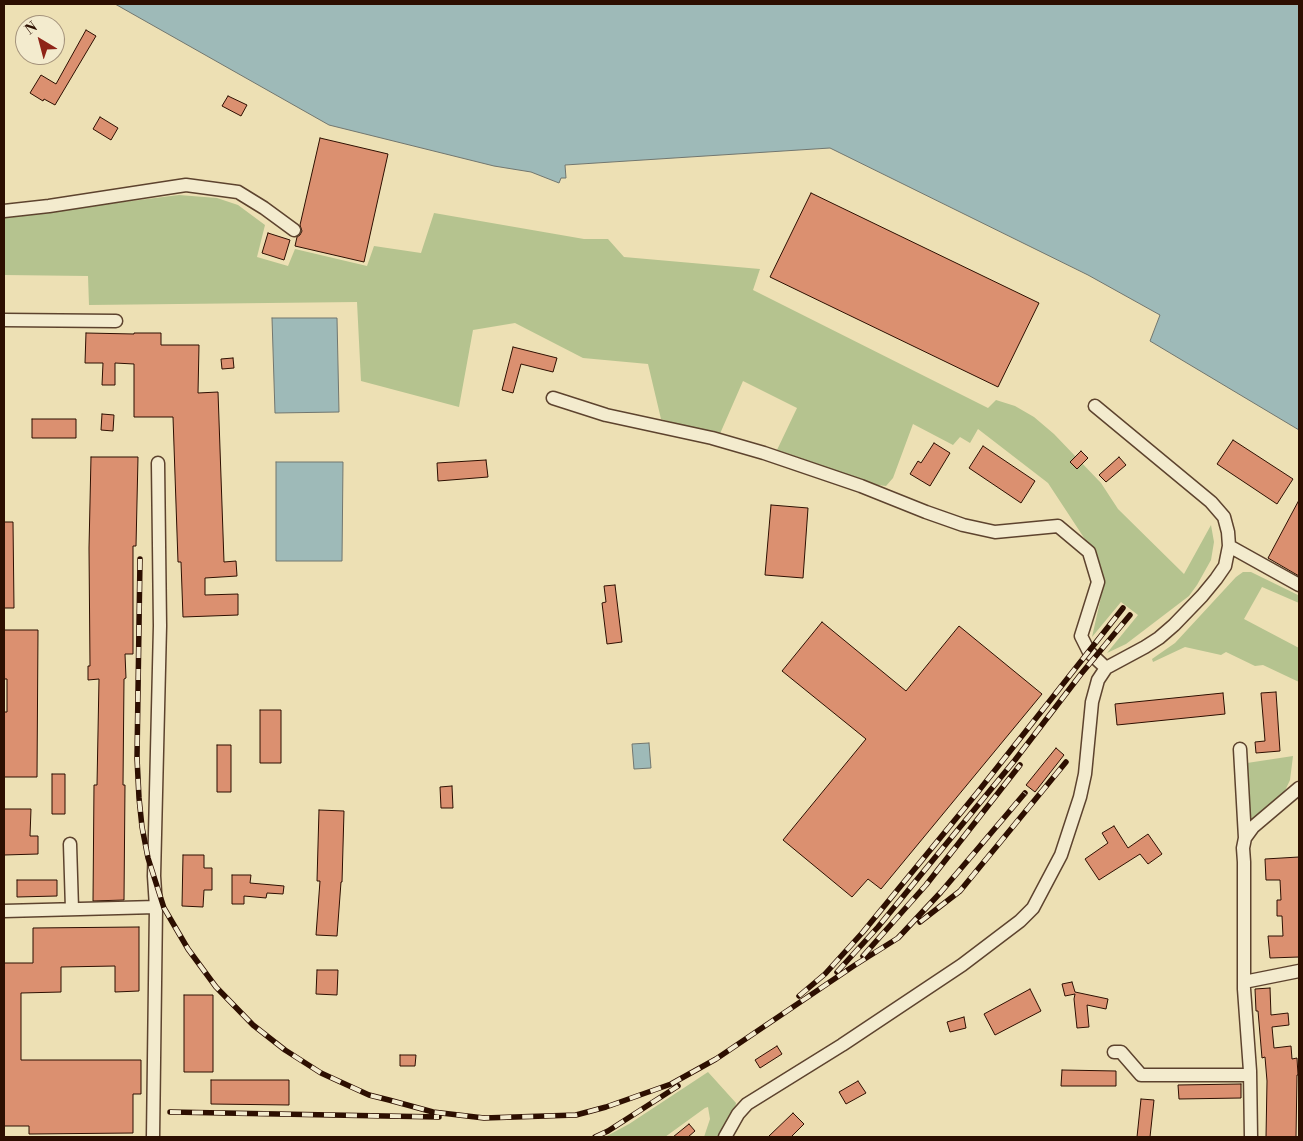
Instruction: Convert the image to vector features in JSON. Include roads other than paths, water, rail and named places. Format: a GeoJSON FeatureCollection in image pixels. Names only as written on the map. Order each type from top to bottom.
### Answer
{"type":"FeatureCollection","features":[{"type":"Feature","properties":{"kind":"street"},"geometry":{"type":"LineString","coordinates":[[4,211],[186,186],[238,192],[294,230]]}},
{"type":"Feature","properties":{"kind":"street"},"geometry":{"type":"LineString","coordinates":[[4,320],[116,320]]}},
{"type":"Feature","properties":{"kind":"street"},"geometry":{"type":"LineString","coordinates":[[552,398],[606,415],[712,438],[764,452],[860,486],[963,526],[995,532],[1058,526],[1089,552],[1098,582],[1081,636],[1089,652],[1106,668]]}},
{"type":"Feature","properties":{"kind":"street"},"geometry":{"type":"LineString","coordinates":[[725,1137],[738,1114],[747,1104],[842,1045],[962,965],[1020,921],[1033,908],[1062,855],[1080,797],[1085,774],[1092,702],[1098,680],[1106,668],[1158,638],[1174,624],[1202,596],[1225,566],[1229,546],[1224,516],[1211,502],[1095,406]]}},
{"type":"Feature","properties":{"kind":"street"},"geometry":{"type":"LineString","coordinates":[[153,1137],[156,907],[154,876],[160,626],[158,463]]}},
{"type":"Feature","properties":{"kind":"street"},"geometry":{"type":"LineString","coordinates":[[1229,546],[1299,585]]}},
{"type":"Feature","properties":{"kind":"street"},"geometry":{"type":"LineString","coordinates":[[1240,749],[1245,838],[1243,848],[1244,982],[1250,1075],[1251,1137]]}},
{"type":"Feature","properties":{"kind":"street"},"geometry":{"type":"LineString","coordinates":[[1245,838],[1253,827],[1299,788]]}},
{"type":"Feature","properties":{"kind":"street"},"geometry":{"type":"LineString","coordinates":[[70,844],[72,908]]}},
{"type":"Feature","properties":{"kind":"street"},"geometry":{"type":"LineString","coordinates":[[4,911],[156,907]]}},
{"type":"Feature","properties":{"kind":"street"},"geometry":{"type":"LineString","coordinates":[[1244,982],[1299,971]]}},
{"type":"Feature","properties":{"kind":"street"},"geometry":{"type":"LineString","coordinates":[[1114,1052],[1121,1052],[1141,1075],[1250,1075]]}},
{"type":"Feature","properties":{"kind":"water"},"geometry":{"type":"Polygon","coordinates":[[[115,4],[1299,4],[1299,430],[1150,341],[1160,315],[1088,275],[830,148],[565,165],[566,178],[561,178],[559,183],[531,172],[494,166],[329,125],[115,4]]]}},
{"type":"Feature","properties":{"kind":"water"},"geometry":{"type":"Polygon","coordinates":[[[272,318],[337,318],[339,412],[275,413],[272,318]]]}},
{"type":"Feature","properties":{"kind":"water"},"geometry":{"type":"Polygon","coordinates":[[[276,462],[343,462],[342,561],[276,561],[276,462]]]}},
{"type":"Feature","properties":{"kind":"water"},"geometry":{"type":"Polygon","coordinates":[[[649,743],[651,768],[634,769],[632,744],[649,743]]]}},
{"type":"Feature","properties":{"kind":"railway"},"geometry":{"type":"LineString","coordinates":[[140,559],[137,758],[139,798],[148,858],[164,908],[188,949],[216,987],[253,1025],[285,1050],[321,1073],[369,1095],[433,1112],[484,1118],[576,1115],[606,1107],[671,1084],[716,1059],[898,938],[941,892],[1025,793]]}},
{"type":"Feature","properties":{"kind":"railway"},"geometry":{"type":"LineString","coordinates":[[799,996],[825,974],[863,932],[977,793],[1123,608]]}},
{"type":"Feature","properties":{"kind":"railway"},"geometry":{"type":"LineString","coordinates":[[837,972],[878,927],[1015,760],[1081,674],[1130,615]]}},
{"type":"Feature","properties":{"kind":"railway"},"geometry":{"type":"LineString","coordinates":[[920,922],[960,891],[1066,762]]}},
{"type":"Feature","properties":{"kind":"railway"},"geometry":{"type":"LineString","coordinates":[[863,956],[926,885],[1020,765]]}},
{"type":"Feature","properties":{"kind":"railway"},"geometry":{"type":"LineString","coordinates":[[595,1137],[608,1131],[678,1086]]}},
{"type":"Feature","properties":{"kind":"railway"},"geometry":{"type":"LineString","coordinates":[[170,1112],[439,1117]]}}]}
